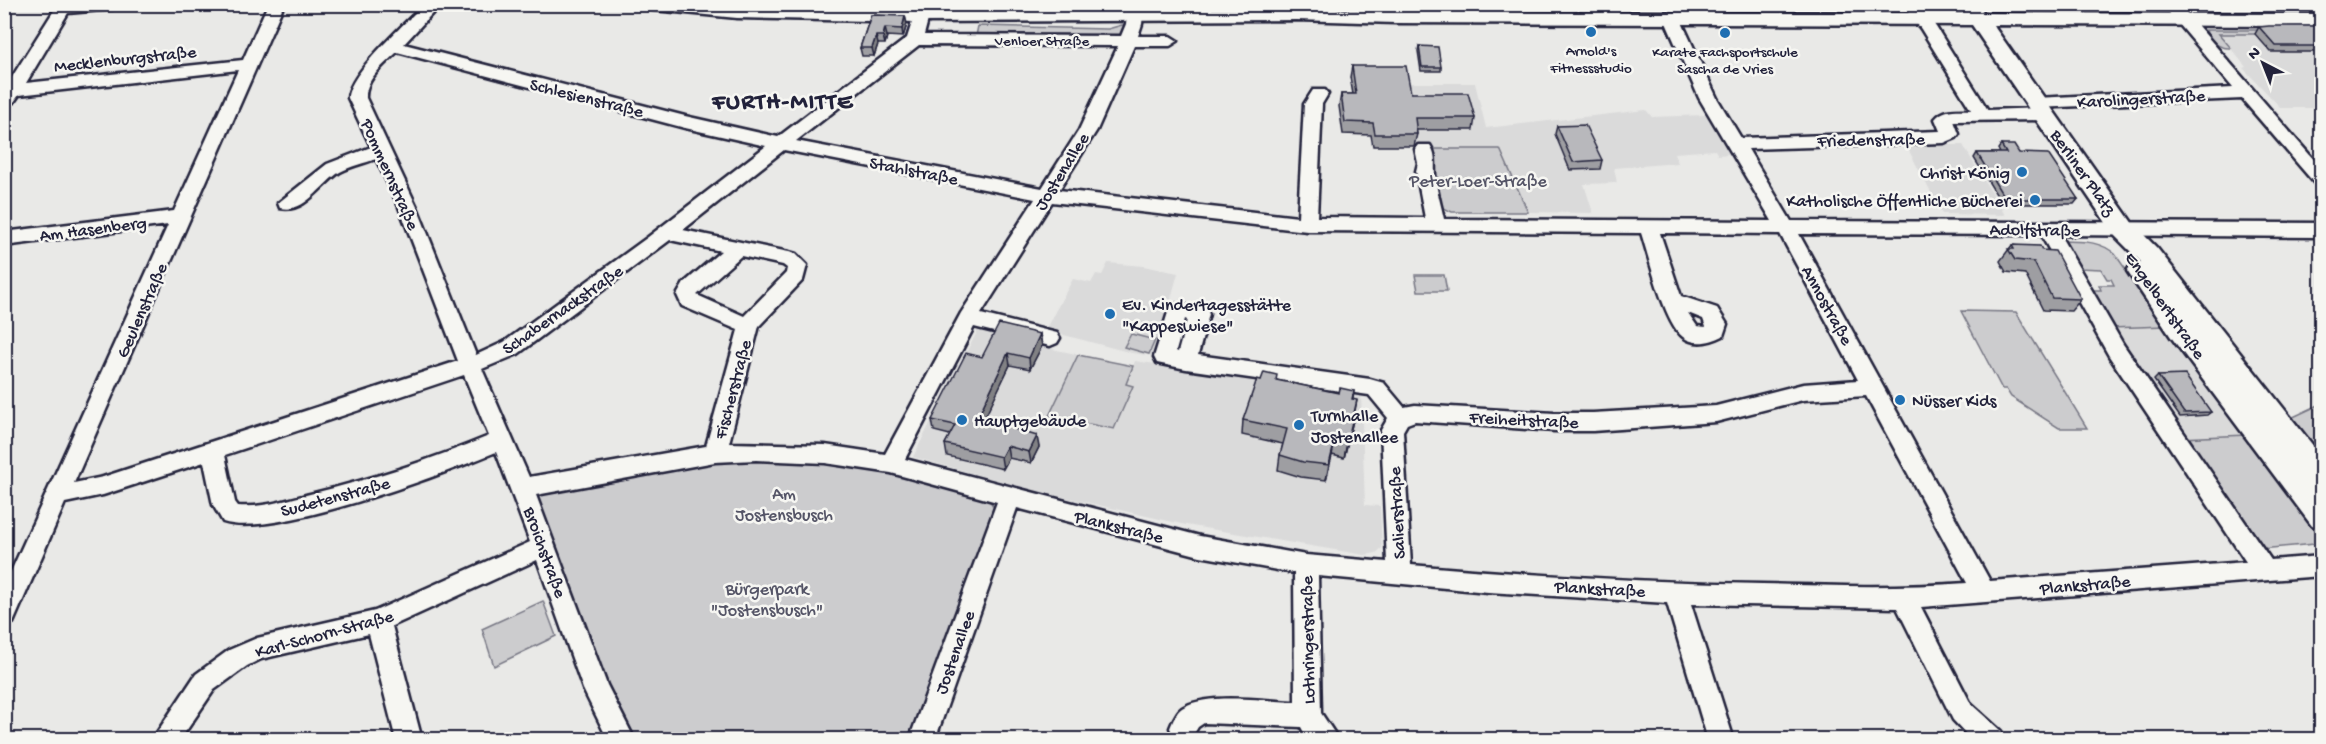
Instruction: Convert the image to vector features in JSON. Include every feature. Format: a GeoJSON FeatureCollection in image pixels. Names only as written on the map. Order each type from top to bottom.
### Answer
{"type":"FeatureCollection","features":[{"type":"Feature","properties":{"kind":"main road","name":"Venloer Straße"},"geometry":{"type":"LineString","coordinates":[[654,4],[737,12],[796,9],[918,12],[1136,9],[1297,14],[1394,11],[1675,14],[2177,12],[2322,20]]}},
{"type":"Feature","properties":{"kind":"main road","name":"Berliner Platz"},"geometry":{"type":"LineString","coordinates":[[1974,12],[2124,230]]}},
{"type":"Feature","properties":{"kind":"main road","name":"Engelbertstraße"},"geometry":{"type":"LineString","coordinates":[[2124,230],[2148,254],[2322,479]]}},
{"type":"Feature","properties":{"kind":"main road","name":"Engelbertstraße"},"geometry":{"type":"LineString","coordinates":[[2124,230],[2125,249],[2180,330],[2322,517]]}},
{"type":"Feature","properties":{"kind":"street"},"geometry":{"type":"LineString","coordinates":[[7,95],[64,7],[113,4]]}},
{"type":"Feature","properties":{"kind":"street","name":"Geulenstraße"},"geometry":{"type":"LineString","coordinates":[[4,615],[276,4]]}},
{"type":"Feature","properties":{"kind":"street","name":"Pommernstraße"},"geometry":{"type":"LineString","coordinates":[[433,4],[363,78],[356,94],[408,207],[470,365]]}},
{"type":"Feature","properties":{"kind":"street","name":"Jostenallee"},"geometry":{"type":"LineString","coordinates":[[891,464],[968,318],[1012,246],[1048,195],[1092,121],[1110,86],[1128,41],[1136,9]]}},
{"type":"Feature","properties":{"kind":"street"},"geometry":{"type":"LineString","coordinates":[[915,40],[918,12]]}},
{"type":"Feature","properties":{"kind":"street"},"geometry":{"type":"LineString","coordinates":[[1916,12],[1983,116]]}},
{"type":"Feature","properties":{"kind":"street"},"geometry":{"type":"LineString","coordinates":[[2177,12],[2322,181]]}},
{"type":"Feature","properties":{"kind":"street","name":"Annostraße"},"geometry":{"type":"LineString","coordinates":[[1675,14],[1701,83],[1785,226],[1984,592]]}},
{"type":"Feature","properties":{"kind":"street","name":"Venloer Straße"},"geometry":{"type":"LineString","coordinates":[[915,40],[1170,41]]}},
{"type":"Feature","properties":{"kind":"street","name":"Schabernackstraße"},"geometry":{"type":"LineString","coordinates":[[59,495],[103,486],[470,365],[511,348],[667,233],[915,40]]}},
{"type":"Feature","properties":{"kind":"street","name":"Schlesienstraße"},"geometry":{"type":"LineString","coordinates":[[393,46],[662,116],[781,144]]}},
{"type":"Feature","properties":{"kind":"street","name":"Mecklenburgstraße"},"geometry":{"type":"LineString","coordinates":[[7,95],[249,64]]}},
{"type":"Feature","properties":{"kind":"street","name":"Karolingerstraße"},"geometry":{"type":"LineString","coordinates":[[2040,108],[2246,93]]}},
{"type":"Feature","properties":{"kind":"street"},"geometry":{"type":"LineString","coordinates":[[1307,224],[1312,104],[1319,94]]}},
{"type":"Feature","properties":{"kind":"street","name":"Berliner Platz"},"geometry":{"type":"LineString","coordinates":[[1983,116],[2040,108]]}},
{"type":"Feature","properties":{"kind":"street","name":"Friedenstraße"},"geometry":{"type":"LineString","coordinates":[[1735,144],[1944,137],[1950,134],[1945,121],[1947,117],[1983,116]]}},
{"type":"Feature","properties":{"kind":"street","name":"Stahlstraße"},"geometry":{"type":"LineString","coordinates":[[781,144],[1048,195]]}},
{"type":"Feature","properties":{"kind":"street"},"geometry":{"type":"LineString","coordinates":[[1425,149],[1427,163],[1425,171],[1436,226]]}},
{"type":"Feature","properties":{"kind":"street"},"geometry":{"type":"LineString","coordinates":[[287,203],[305,193],[333,168],[382,150]]}},
{"type":"Feature","properties":{"kind":"street"},"geometry":{"type":"LineString","coordinates":[[1048,195],[1307,224],[1785,226]]}},
{"type":"Feature","properties":{"kind":"street","name":"Am Hasenberg"},"geometry":{"type":"LineString","coordinates":[[4,239],[182,217]]}},
{"type":"Feature","properties":{"kind":"street","name":"Adolfstraße"},"geometry":{"type":"LineString","coordinates":[[1785,226],[2322,230]]}},
{"type":"Feature","properties":{"kind":"street"},"geometry":{"type":"LineString","coordinates":[[1648,227],[1675,302]]}},
{"type":"Feature","properties":{"kind":"street"},"geometry":{"type":"LineString","coordinates":[[2046,228],[2116,350],[2264,569]]}},
{"type":"Feature","properties":{"kind":"street","name":"Fischerstraße"},"geometry":{"type":"LineString","coordinates":[[667,233],[789,259],[797,265],[796,275],[754,317],[749,325],[715,453]]}},
{"type":"Feature","properties":{"kind":"street","name":"Fischerstraße"},"geometry":{"type":"LineString","coordinates":[[738,248],[691,288],[687,295],[689,301],[749,325]]}},
{"type":"Feature","properties":{"kind":"street"},"geometry":{"type":"LineString","coordinates":[[968,318],[1050,338]]}},
{"type":"Feature","properties":{"kind":"street"},"geometry":{"type":"LineString","coordinates":[[1186,361],[1370,387],[1376,389],[1400,417]]}},
{"type":"Feature","properties":{"kind":"street","name":"Broichstraße"},"geometry":{"type":"LineString","coordinates":[[470,365],[522,488],[596,688],[622,740]]}},
{"type":"Feature","properties":{"kind":"street","name":"Freiheitstraße"},"geometry":{"type":"LineString","coordinates":[[1400,417],[1415,413],[1554,422],[1686,416],[1743,409],[1803,392],[1874,387]]}},
{"type":"Feature","properties":{"kind":"street","name":"Salierstraße"},"geometry":{"type":"LineString","coordinates":[[1400,417],[1392,430],[1400,575]]}},
{"type":"Feature","properties":{"kind":"street","name":"Sudetenstraße"},"geometry":{"type":"LineString","coordinates":[[213,450],[224,505],[231,515],[240,517],[290,508],[372,487],[450,461],[502,440]]}},
{"type":"Feature","properties":{"kind":"street"},"geometry":{"type":"LineString","coordinates":[[522,488],[715,453],[789,451],[891,464]]}},
{"type":"Feature","properties":{"kind":"street","name":"Plankstraße"},"geometry":{"type":"LineString","coordinates":[[891,464],[1200,546],[1306,565],[1400,575],[1676,593],[1904,598],[2322,566]]}},
{"type":"Feature","properties":{"kind":"street","name":"Jostenallee"},"geometry":{"type":"LineString","coordinates":[[922,740],[1010,497]]}},
{"type":"Feature","properties":{"kind":"street","name":"Karl-Schorn-Straße"},"geometry":{"type":"LineString","coordinates":[[165,740],[205,682],[238,658],[257,649],[378,621],[544,546]]}},
{"type":"Feature","properties":{"kind":"street","name":"Lothringerstraße"},"geometry":{"type":"LineString","coordinates":[[1306,565],[1308,715],[1326,740]]}},
{"type":"Feature","properties":{"kind":"street"},"geometry":{"type":"LineString","coordinates":[[1676,593],[1721,740]]}},
{"type":"Feature","properties":{"kind":"street"},"geometry":{"type":"LineString","coordinates":[[1904,598],[1962,712],[1992,740]]}},
{"type":"Feature","properties":{"kind":"street"},"geometry":{"type":"LineString","coordinates":[[378,621],[409,740]]}},
{"type":"Feature","properties":{"kind":"street","name":"Lothringerstraße"},"geometry":{"type":"LineString","coordinates":[[1183,728],[1189,718],[1202,711],[1308,715]]}},
{"type":"Feature","properties":{"kind":"shaded area"},"geometry":{"type":"Polygon","coordinates":[[[2219,34],[2264,34],[2321,50],[2321,108],[2281,108],[2243,68],[2246,67],[2219,34]]]}},
{"type":"Feature","properties":{"kind":"shaded area"},"geometry":{"type":"Polygon","coordinates":[[[1405,83],[1475,83],[1486,128],[1646,110],[1652,117],[1706,115],[1729,154],[1718,155],[1715,150],[1674,153],[1678,163],[1614,168],[1617,183],[1584,184],[1593,213],[1528,212],[1500,149],[1416,149],[1405,83]]]}},
{"type":"Feature","properties":{"kind":"shaded area"},"geometry":{"type":"Polygon","coordinates":[[[1906,145],[1963,145],[2005,215],[1942,214],[1906,145]]]}},
{"type":"Feature","properties":{"kind":"shaded area","name":"Ev. Kindertagesstätte \"Kappeswiese\""},"geometry":{"type":"Polygon","coordinates":[[[1108,263],[1143,266],[1178,273],[1155,356],[1132,353],[1045,330],[1073,279],[1091,283],[1096,274],[1102,275],[1108,263]]]}},
{"type":"Feature","properties":{"kind":"shaded area"},"geometry":{"type":"Polygon","coordinates":[[[2165,326],[2247,435],[2181,438],[2110,328],[2165,326]]]}},
{"type":"Feature","properties":{"kind":"shaded area"},"geometry":{"type":"Polygon","coordinates":[[[979,328],[1044,343],[1052,349],[1133,366],[1135,361],[1361,394],[1365,505],[1380,506],[1382,548],[1376,553],[1365,555],[1186,525],[1032,490],[913,457],[979,328]]]}},
{"type":"Feature","properties":{"kind":"green space"},"geometry":{"type":"Polygon","coordinates":[[[1126,25],[1125,37],[976,36],[978,26],[1108,29],[1126,25]]]}},
{"type":"Feature","properties":{"kind":"green space"},"geometry":{"type":"Polygon","coordinates":[[[2206,30],[2284,30],[2265,34],[2219,34],[2231,48],[2215,43],[2206,30]]]}},
{"type":"Feature","properties":{"kind":"green space","name":"Peter-Loer-Straße"},"geometry":{"type":"Polygon","coordinates":[[[1429,149],[1500,149],[1528,212],[1452,212],[1444,208],[1436,208],[1429,149]]]}},
{"type":"Feature","properties":{"kind":"green space"},"geometry":{"type":"Polygon","coordinates":[[[2058,241],[2095,244],[2109,249],[2115,254],[2165,326],[2110,328],[2091,290],[2101,290],[2099,285],[2114,285],[2111,279],[2107,279],[2101,269],[2079,268],[2058,241]]]}},
{"type":"Feature","properties":{"kind":"green space"},"geometry":{"type":"Polygon","coordinates":[[[1415,275],[1444,275],[1447,291],[1418,291],[1415,275]]]}},
{"type":"Feature","properties":{"kind":"green space"},"geometry":{"type":"Polygon","coordinates":[[[1961,311],[2016,312],[2087,428],[2059,428],[2011,397],[2006,389],[2002,389],[1961,311]]]}},
{"type":"Feature","properties":{"kind":"green space"},"geometry":{"type":"Polygon","coordinates":[[[1131,334],[1155,340],[1149,354],[1124,347],[1131,334]]]}},
{"type":"Feature","properties":{"kind":"green space"},"geometry":{"type":"Polygon","coordinates":[[[1078,355],[1133,366],[1126,384],[1133,386],[1114,429],[1049,416],[1078,355]]]}},
{"type":"Feature","properties":{"kind":"green space"},"geometry":{"type":"Polygon","coordinates":[[[2321,404],[2321,452],[2320,452],[2291,418],[2321,404]]]}},
{"type":"Feature","properties":{"kind":"green space"},"geometry":{"type":"Polygon","coordinates":[[[2247,435],[2318,530],[2320,541],[2315,544],[2261,549],[2181,438],[2247,435]]]}},
{"type":"Feature","properties":{"kind":"green space","name":"Bürgerpark \"Jostensbusch\""},"geometry":{"type":"Polygon","coordinates":[[[752,458],[821,460],[894,473],[990,501],[998,514],[917,739],[633,740],[623,726],[536,501],[540,494],[713,461],[752,458]]]}},
{"type":"Feature","properties":{"kind":"green space"},"geometry":{"type":"Polygon","coordinates":[[[543,601],[556,636],[494,666],[482,629],[543,601]]]}},
{"type":"Feature","properties":{"kind":"building"},"geometry":{"type":"Polygon","coordinates":[[[871,15],[905,16],[902,29],[885,28],[883,36],[876,36],[872,48],[860,48],[871,15]]]}},
{"type":"Feature","properties":{"kind":"building"},"geometry":{"type":"Polygon","coordinates":[[[2322,26],[2322,46],[2276,46],[2259,27],[2322,26]]]}},
{"type":"Feature","properties":{"kind":"building"},"geometry":{"type":"Polygon","coordinates":[[[1419,46],[1438,47],[1441,67],[1422,67],[1419,46]]]}},
{"type":"Feature","properties":{"kind":"building"},"geometry":{"type":"Polygon","coordinates":[[[1352,66],[1406,66],[1411,93],[1468,93],[1475,118],[1415,118],[1417,134],[1375,134],[1373,123],[1345,122],[1341,94],[1356,94],[1352,66]]]}},
{"type":"Feature","properties":{"kind":"building"},"geometry":{"type":"Polygon","coordinates":[[[1585,125],[1602,160],[1573,162],[1557,126],[1585,125]]]}},
{"type":"Feature","properties":{"kind":"building","name":"Christ König"},"geometry":{"type":"Polygon","coordinates":[[[2001,145],[2014,145],[2019,153],[2048,154],[2078,199],[2005,199],[1977,153],[2006,153],[2001,145]]]}},
{"type":"Feature","properties":{"kind":"building"},"geometry":{"type":"Polygon","coordinates":[[[2012,245],[2040,246],[2042,250],[2055,251],[2081,299],[2052,298],[2034,262],[2015,260],[2008,249],[2014,249],[2012,245]]]}},
{"type":"Feature","properties":{"kind":"building"},"geometry":{"type":"Polygon","coordinates":[[[999,324],[1040,334],[1029,358],[1008,353],[976,421],[1003,427],[1010,426],[1037,436],[1029,452],[1007,446],[1001,457],[945,444],[955,425],[932,420],[966,353],[982,357],[999,324]]]}},
{"type":"Feature","properties":{"kind":"building","name":"Turnhalle Jostenallee"},"geometry":{"type":"Polygon","coordinates":[[[1264,372],[1277,375],[1276,380],[1339,393],[1340,388],[1354,391],[1352,399],[1357,400],[1347,443],[1335,440],[1329,465],[1303,462],[1280,455],[1287,429],[1243,420],[1257,379],[1261,380],[1264,372]]]}},
{"type":"Feature","properties":{"kind":"building"},"geometry":{"type":"Polygon","coordinates":[[[2185,375],[2211,412],[2184,413],[2158,376],[2185,375]]]}},
{"type":"Feature","properties":{"kind":"place","name":"Arnold's Fitnessstudio"},"geometry":{"type":"Point","coordinates":[1591,32]}},
{"type":"Feature","properties":{"kind":"place","name":"Karate Fachsportschule Sascha de Vries"},"geometry":{"type":"Point","coordinates":[1725,33]}},
{"type":"Feature","properties":{"kind":"place","name":"Christ König"},"geometry":{"type":"Point","coordinates":[2022,172]}},
{"type":"Feature","properties":{"kind":"place","name":"Katholische Öffentliche Bücherei"},"geometry":{"type":"Point","coordinates":[2035,200]}},
{"type":"Feature","properties":{"kind":"place","name":"Ev. Kindertagesstätte \"Kappeswiese\""},"geometry":{"type":"Point","coordinates":[1110,314]}},
{"type":"Feature","properties":{"kind":"place","name":"Nüsser Kids"},"geometry":{"type":"Point","coordinates":[1900,400]}},
{"type":"Feature","properties":{"kind":"place","name":"Hauptgebäude"},"geometry":{"type":"Point","coordinates":[962,420]}},
{"type":"Feature","properties":{"kind":"place","name":"Turnhalle Jostenallee"},"geometry":{"type":"Point","coordinates":[1299,425]}},
{"type":"Feature","properties":{"kind":"district","name":"FURTH-MITTE"},"geometry":{"type":"Point","coordinates":[783,100]}},
{"type":"Feature","properties":{"kind":"park label","name":"Am Jostensbusch"},"geometry":{"type":"Point","coordinates":[784,503]}}]}
